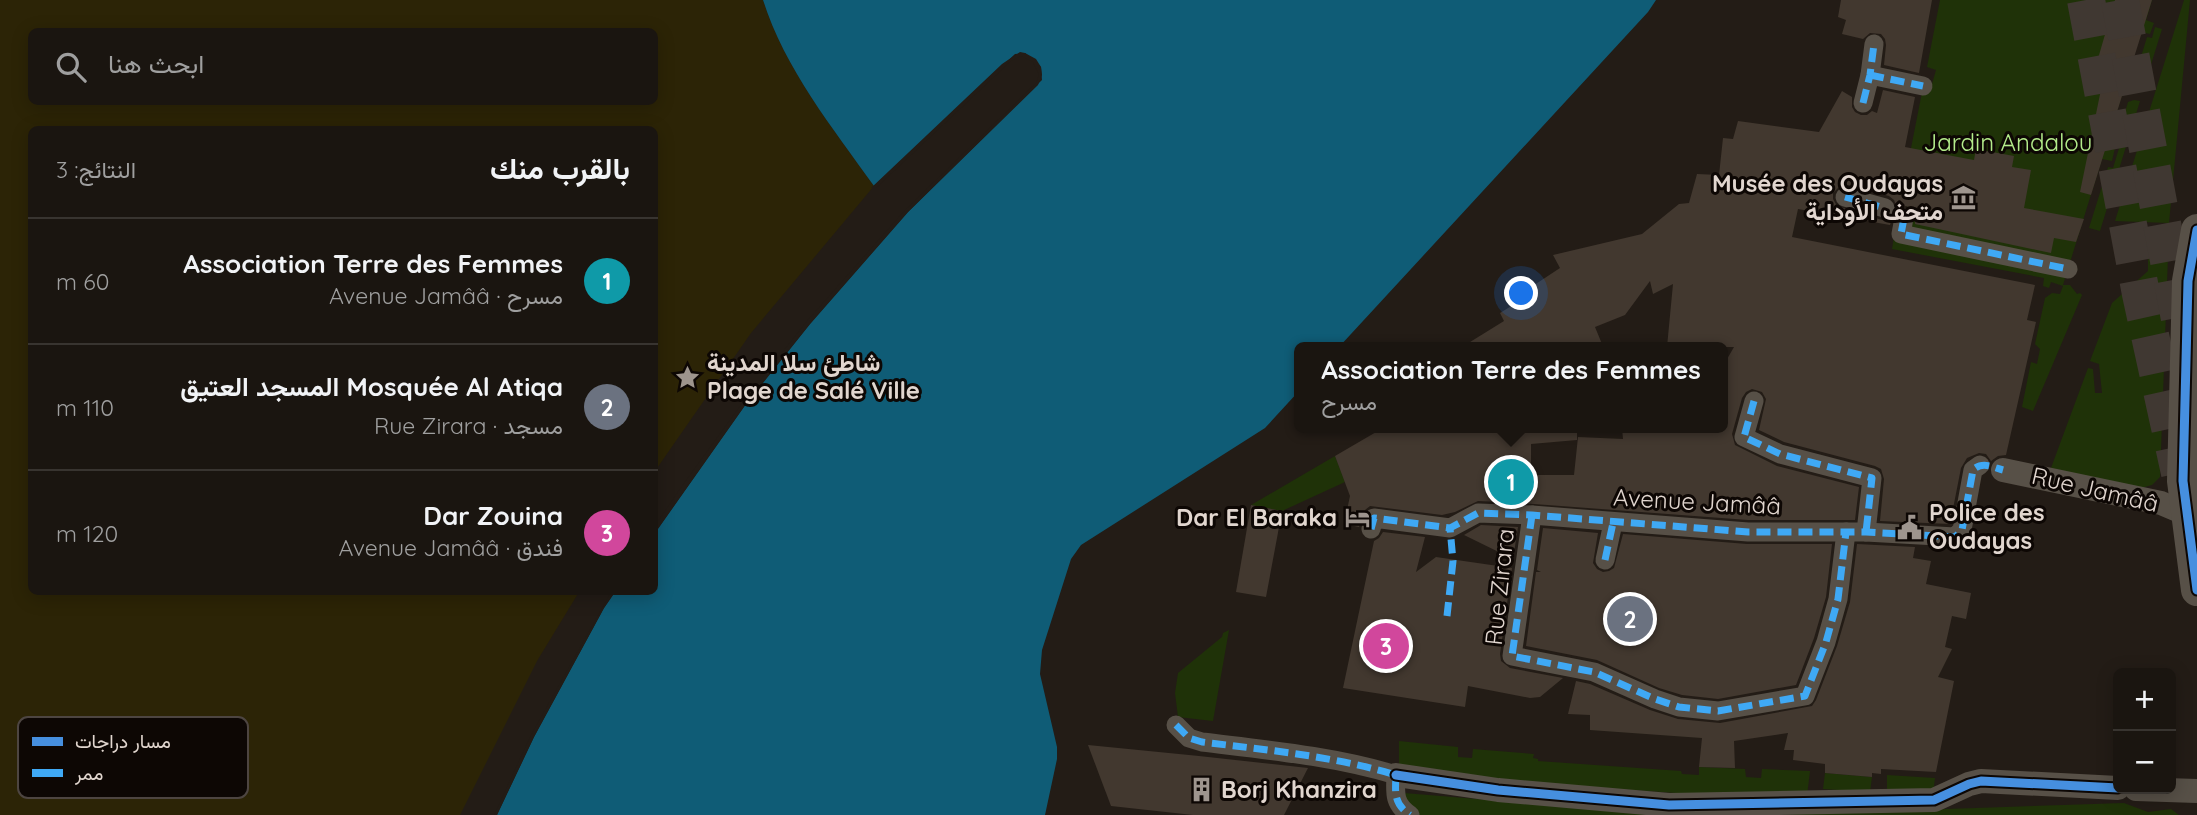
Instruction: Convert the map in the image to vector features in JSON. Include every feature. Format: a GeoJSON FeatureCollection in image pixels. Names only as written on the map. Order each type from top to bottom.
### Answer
{"type":"FeatureCollection","features":[{"type":"Feature","properties":{"kind":"street"},"geometry":{"type":"LineString","coordinates":[[1863,103],[1874,44]]}},
{"type":"Feature","properties":{"kind":"street"},"geometry":{"type":"LineString","coordinates":[[1870,75],[1923,86]]}},
{"type":"Feature","properties":{"kind":"street"},"geometry":{"type":"LineString","coordinates":[[1845,197],[1885,208]]}},
{"type":"Feature","properties":{"kind":"street"},"geometry":{"type":"LineString","coordinates":[[1904,218],[1901,234],[2068,269]]}},
{"type":"Feature","properties":{"kind":"street"},"geometry":{"type":"LineString","coordinates":[[2196,235],[2188,281],[2183,481],[2192,505],[2197,590]]}},
{"type":"Feature","properties":{"kind":"street"},"geometry":{"type":"LineString","coordinates":[[1754,401],[1744,437],[1780,454],[1872,478],[1856,532]]}},
{"type":"Feature","properties":{"kind":"street","name":"Rue Jamââ"},"geometry":{"type":"LineString","coordinates":[[1991,467],[2161,503],[2192,505]]}},
{"type":"Feature","properties":{"kind":"street","name":"Avenue Jamââ"},"geometry":{"type":"LineString","coordinates":[[1371,529],[1374,518],[1450,527],[1478,513],[1748,532],[1856,532],[1952,537],[1962,530],[1973,471],[1991,467]]}},
{"type":"Feature","properties":{"kind":"street","name":"Rue Zirara"},"geometry":{"type":"LineString","coordinates":[[1532,515],[1512,656],[1594,671],[1654,699],[1703,711],[1718,711],[1805,696],[1826,642],[1856,532]]}},
{"type":"Feature","properties":{"kind":"street"},"geometry":{"type":"LineString","coordinates":[[1605,559],[1614,523]]}},
{"type":"Feature","properties":{"kind":"street"},"geometry":{"type":"LineString","coordinates":[[1177,725],[1189,738],[1202,742],[1305,754],[1396,775],[1498,790],[1669,805],[1934,800],[1981,781],[2113,788]]}},
{"type":"Feature","properties":{"kind":"street"},"geometry":{"type":"LineString","coordinates":[[1396,775],[1395,799],[1410,815]]}},
{"type":"Feature","properties":{"kind":"street"},"geometry":{"type":"LineString","coordinates":[[2176,790],[2197,791]]}},
{"type":"Feature","properties":{"kind":"green space","name":"Jardin Andalou"},"geometry":{"type":"Polygon","coordinates":[[[1940,0],[2152,0],[2146,20],[2154,23],[2150,34],[2141,32],[2107,144],[2115,148],[2112,161],[2102,159],[2063,285],[2070,285],[2077,294],[2082,295],[2033,411],[2022,407],[2031,362],[2037,364],[2040,349],[2035,344],[2045,298],[2052,293],[2060,294],[2063,286],[2051,282],[2049,288],[2043,286],[2044,278],[1892,249],[1898,212],[1907,214],[1909,207],[1900,204],[1924,82],[1932,84],[1936,70],[1927,67],[1940,0]]]}},
{"type":"Feature","properties":{"kind":"green space"},"geometry":{"type":"Polygon","coordinates":[[[2184,0],[2190,0],[2169,223],[2115,221],[2184,0]]]}},
{"type":"Feature","properties":{"kind":"green space"},"geometry":{"type":"Polygon","coordinates":[[[2155,27],[2162,29],[2145,84],[2134,80],[2147,37],[2152,38],[2155,27]]]}},
{"type":"Feature","properties":{"kind":"green space"},"geometry":{"type":"Polygon","coordinates":[[[2140,101],[2100,231],[2089,228],[2108,167],[2113,168],[2120,145],[2116,143],[2128,102],[2140,101]]]}},
{"type":"Feature","properties":{"kind":"green space"},"geometry":{"type":"Polygon","coordinates":[[[2148,256],[2168,256],[2160,477],[2152,485],[2141,488],[2051,468],[2088,368],[2093,369],[2095,393],[2102,393],[2099,364],[2090,361],[2112,303],[2148,271],[2148,256]]]}},
{"type":"Feature","properties":{"kind":"green space"},"geometry":{"type":"Polygon","coordinates":[[[1335,456],[1345,482],[1282,511],[1251,505],[1335,456]]]}},
{"type":"Feature","properties":{"kind":"green space"},"geometry":{"type":"Polygon","coordinates":[[[1229,630],[1213,721],[1178,717],[1175,693],[1178,673],[1229,630]]]}},
{"type":"Feature","properties":{"kind":"green space"},"geometry":{"type":"Polygon","coordinates":[[[1399,741],[1458,747],[1458,757],[1472,758],[1473,749],[1534,754],[1533,758],[1538,761],[1681,771],[1682,774],[1699,775],[1699,767],[1745,769],[1746,777],[1761,778],[1762,769],[1810,771],[1807,796],[1691,794],[1481,780],[1399,766],[1399,741]]]}},
{"type":"Feature","properties":{"kind":"green space"},"geometry":{"type":"Polygon","coordinates":[[[1825,773],[1872,777],[1870,792],[1823,789],[1825,773]]]}},
{"type":"Feature","properties":{"kind":"green space"},"geometry":{"type":"Polygon","coordinates":[[[1887,775],[1935,778],[1933,794],[1887,790],[1887,775]]]}},
{"type":"Feature","properties":{"kind":"green space"},"geometry":{"type":"Polygon","coordinates":[[[1404,793],[1673,815],[1420,815],[1405,806],[1404,793]]]}},
{"type":"Feature","properties":{"kind":"green space"},"geometry":{"type":"Polygon","coordinates":[[[2124,803],[2148,812],[2171,809],[2179,815],[1769,815],[2124,803]]]}},
{"type":"Feature","properties":{"kind":"sand","name":"شاطئ سلا المدينة Plage de Salé Ville"},"geometry":{"type":"Polygon","coordinates":[[[0,0],[763,0],[772,25],[797,74],[874,186],[751,333],[658,467],[658,126],[28,126],[28,595],[577,595],[537,661],[460,815],[0,815],[0,0]]]}},
{"type":"Feature","properties":{"kind":"water"},"geometry":{"type":"Polygon","coordinates":[[[763,0],[1656,0],[1648,12],[1344,342],[1294,342],[1294,396],[1265,428],[1081,545],[1071,559],[1042,650],[1040,674],[1057,747],[1045,815],[497,815],[534,737],[613,595],[658,595],[658,529],[746,404],[810,324],[908,212],[1042,80],[1041,67],[1025,53],[1015,54],[874,186],[797,74],[772,25],[763,0]]]}},
{"type":"Feature","properties":{"kind":"pier"},"geometry":{"type":"Polygon","coordinates":[[[1020,52],[1036,59],[1042,75],[1038,85],[908,212],[810,324],[746,404],[658,529],[658,521],[682,486],[743,402],[807,321],[905,210],[1036,83],[1039,75],[1033,62],[1021,56],[1011,61],[876,188],[871,188],[1002,64],[1020,52]]]}},
{"type":"Feature","properties":{"kind":"pier"},"geometry":{"type":"Polygon","coordinates":[[[609,595],[613,595],[534,737],[497,815],[494,815],[531,735],[609,595]]]}},
{"type":"Feature","properties":{"kind":"building"},"geometry":{"type":"Polygon","coordinates":[[[1841,0],[1932,0],[1919,73],[1884,65],[1886,45],[1881,34],[1870,33],[1863,39],[1842,34],[1846,20],[1838,17],[1841,0]]]}},
{"type":"Feature","properties":{"kind":"building"},"geometry":{"type":"Polygon","coordinates":[[[2115,0],[2152,0],[2091,195],[2080,192],[2106,65],[2097,62],[2115,0]]]}},
{"type":"Feature","properties":{"kind":"building"},"geometry":{"type":"Polygon","coordinates":[[[1883,90],[1915,97],[1905,147],[1974,160],[1976,149],[2014,156],[2012,167],[2031,170],[2024,208],[2084,219],[2076,242],[2054,238],[2051,253],[1915,224],[1916,215],[1911,208],[1897,208],[1889,196],[1848,185],[1841,185],[1833,193],[1837,206],[1882,220],[1892,218],[1890,225],[1798,209],[1792,237],[2035,285],[2027,320],[2036,322],[2006,455],[1991,461],[1986,454],[1979,453],[1967,458],[1961,468],[1950,524],[1880,521],[1884,479],[1881,469],[1784,442],[1759,430],[1766,399],[1762,392],[1752,389],[1742,398],[1732,434],[1735,445],[1777,466],[1859,487],[1855,520],[1748,520],[1507,502],[1511,499],[1500,502],[1478,501],[1442,515],[1370,506],[1365,510],[1359,527],[1344,524],[1350,496],[1335,456],[1374,433],[1577,433],[1577,440],[1531,444],[1531,475],[1574,475],[1578,437],[1623,439],[1622,433],[1728,433],[1728,357],[1734,347],[1728,347],[1728,342],[1667,342],[1673,284],[1653,294],[1650,281],[1625,315],[1595,327],[1601,342],[1470,342],[1504,321],[1500,313],[1521,300],[1519,295],[1560,268],[1553,255],[1642,234],[1679,204],[1689,203],[1697,174],[1719,175],[1723,138],[1733,139],[1738,121],[1819,132],[1842,91],[1852,97],[1855,112],[1861,115],[1872,111],[1877,113],[1883,90]]]}},
{"type":"Feature","properties":{"kind":"building"},"geometry":{"type":"Polygon","coordinates":[[[1251,505],[1282,511],[1266,597],[1236,592],[1251,505]]]}},
{"type":"Feature","properties":{"kind":"building"},"geometry":{"type":"Polygon","coordinates":[[[1481,525],[1518,527],[1513,559],[1464,535],[1481,525]]]}},
{"type":"Feature","properties":{"kind":"building"},"geometry":{"type":"Polygon","coordinates":[[[1543,528],[1598,533],[1593,563],[1603,572],[1614,568],[1623,534],[1747,544],[1832,544],[1826,597],[1796,685],[1718,699],[1682,695],[1659,688],[1597,660],[1526,646],[1536,572],[1541,572],[1537,570],[1543,528]]]}},
{"type":"Feature","properties":{"kind":"building"},"geometry":{"type":"Polygon","coordinates":[[[1383,532],[1425,537],[1416,572],[1436,557],[1512,568],[1501,661],[1510,668],[1563,678],[1540,697],[1530,698],[1468,686],[1465,707],[1343,688],[1374,541],[1383,532]]]}},
{"type":"Feature","properties":{"kind":"building"},"geometry":{"type":"Polygon","coordinates":[[[1857,544],[1915,547],[1913,558],[1931,561],[1926,584],[1971,593],[1966,619],[1952,616],[1945,647],[1952,649],[1938,677],[1954,681],[1936,772],[1881,769],[1881,774],[1872,773],[1872,777],[1825,773],[1825,764],[1793,760],[1794,750],[1784,750],[1788,733],[1734,741],[1735,768],[1699,767],[1702,738],[1590,730],[1590,715],[1568,714],[1576,681],[1678,719],[1720,723],[1812,706],[1837,646],[1850,602],[1857,544]]]}},
{"type":"Feature","properties":{"kind":"building","name":"Borj Khanzira"},"geometry":{"type":"Polygon","coordinates":[[[1088,745],[1308,768],[1284,815],[1193,815],[1111,806],[1088,745]]]}},
{"type":"Feature","properties":{"kind":"tunnel"},"geometry":{"type":"LineString","coordinates":[[2086,0],[2141,294],[2180,473]]}},
{"type":"Feature","properties":{"kind":"tunnel"},"geometry":{"type":"LineString","coordinates":[[2120,0],[2183,335]]}},
{"type":"Feature","properties":{"kind":"marked path"},"geometry":{"type":"LineString","coordinates":[[1863,103],[1874,44]]}},
{"type":"Feature","properties":{"kind":"marked path"},"geometry":{"type":"LineString","coordinates":[[1870,75],[1923,86]]}},
{"type":"Feature","properties":{"kind":"marked path"},"geometry":{"type":"LineString","coordinates":[[1845,197],[1885,208]]}},
{"type":"Feature","properties":{"kind":"marked path"},"geometry":{"type":"LineString","coordinates":[[1904,218],[1901,234],[2068,269]]}},
{"type":"Feature","properties":{"kind":"marked path"},"geometry":{"type":"LineString","coordinates":[[1754,401],[1744,437],[1780,454],[1872,478],[1866,532]]}},
{"type":"Feature","properties":{"kind":"marked path"},"geometry":{"type":"LineString","coordinates":[[1371,529],[1374,518],[1450,528],[1478,513],[1748,532],[1866,532],[1955,537],[1962,530],[1973,470],[1984,465],[2003,470]]}},
{"type":"Feature","properties":{"kind":"marked path"},"geometry":{"type":"LineString","coordinates":[[1532,515],[1512,656],[1594,672],[1679,707],[1718,711],[1805,696],[1826,642],[1838,599],[1846,532]]}},
{"type":"Feature","properties":{"kind":"marked path"},"geometry":{"type":"LineString","coordinates":[[1605,560],[1613,523]]}},
{"type":"Feature","properties":{"kind":"marked path"},"geometry":{"type":"LineString","coordinates":[[1447,616],[1453,561],[1450,528]]}},
{"type":"Feature","properties":{"kind":"marked path"},"geometry":{"type":"LineString","coordinates":[[1176,725],[1189,738],[1202,742],[1324,758],[1396,775],[1397,798],[1401,807],[1410,815]]}},
{"type":"Feature","properties":{"kind":"cycle path"},"geometry":{"type":"LineString","coordinates":[[2197,230],[2188,281],[2183,481],[2197,590]]}},
{"type":"Feature","properties":{"kind":"cycle path"},"geometry":{"type":"LineString","coordinates":[[1396,775],[1498,790],[1669,805],[1934,800],[1981,781],[2113,788]]}},
{"type":"Feature","properties":{"kind":"place","name":"Musée des Oudayas متحف الأوداية"},"geometry":{"type":"Point","coordinates":[1963,198]}},
{"type":"Feature","properties":{"kind":"place","name":"شاطئ سلا المدينة Plage de Salé Ville"},"geometry":{"type":"Point","coordinates":[687,377]}},
{"type":"Feature","properties":{"kind":"place","name":"Association Terre des Femmes"},"geometry":{"type":"Point","coordinates":[1511,482]}},
{"type":"Feature","properties":{"kind":"place","name":"Dar El Baraka"},"geometry":{"type":"Point","coordinates":[1357,518]}},
{"type":"Feature","properties":{"kind":"place","name":"Police des Oudayas"},"geometry":{"type":"Point","coordinates":[1909,527]}},
{"type":"Feature","properties":{"kind":"place","name":"Mosquée Al Atiqa المسجد العتيق"},"geometry":{"type":"Point","coordinates":[1630,619]}},
{"type":"Feature","properties":{"kind":"place","name":"Dar Zouina"},"geometry":{"type":"Point","coordinates":[1386,646]}},
{"type":"Feature","properties":{"kind":"place","name":"Borj Khanzira"},"geometry":{"type":"Point","coordinates":[1201,790]}}]}
